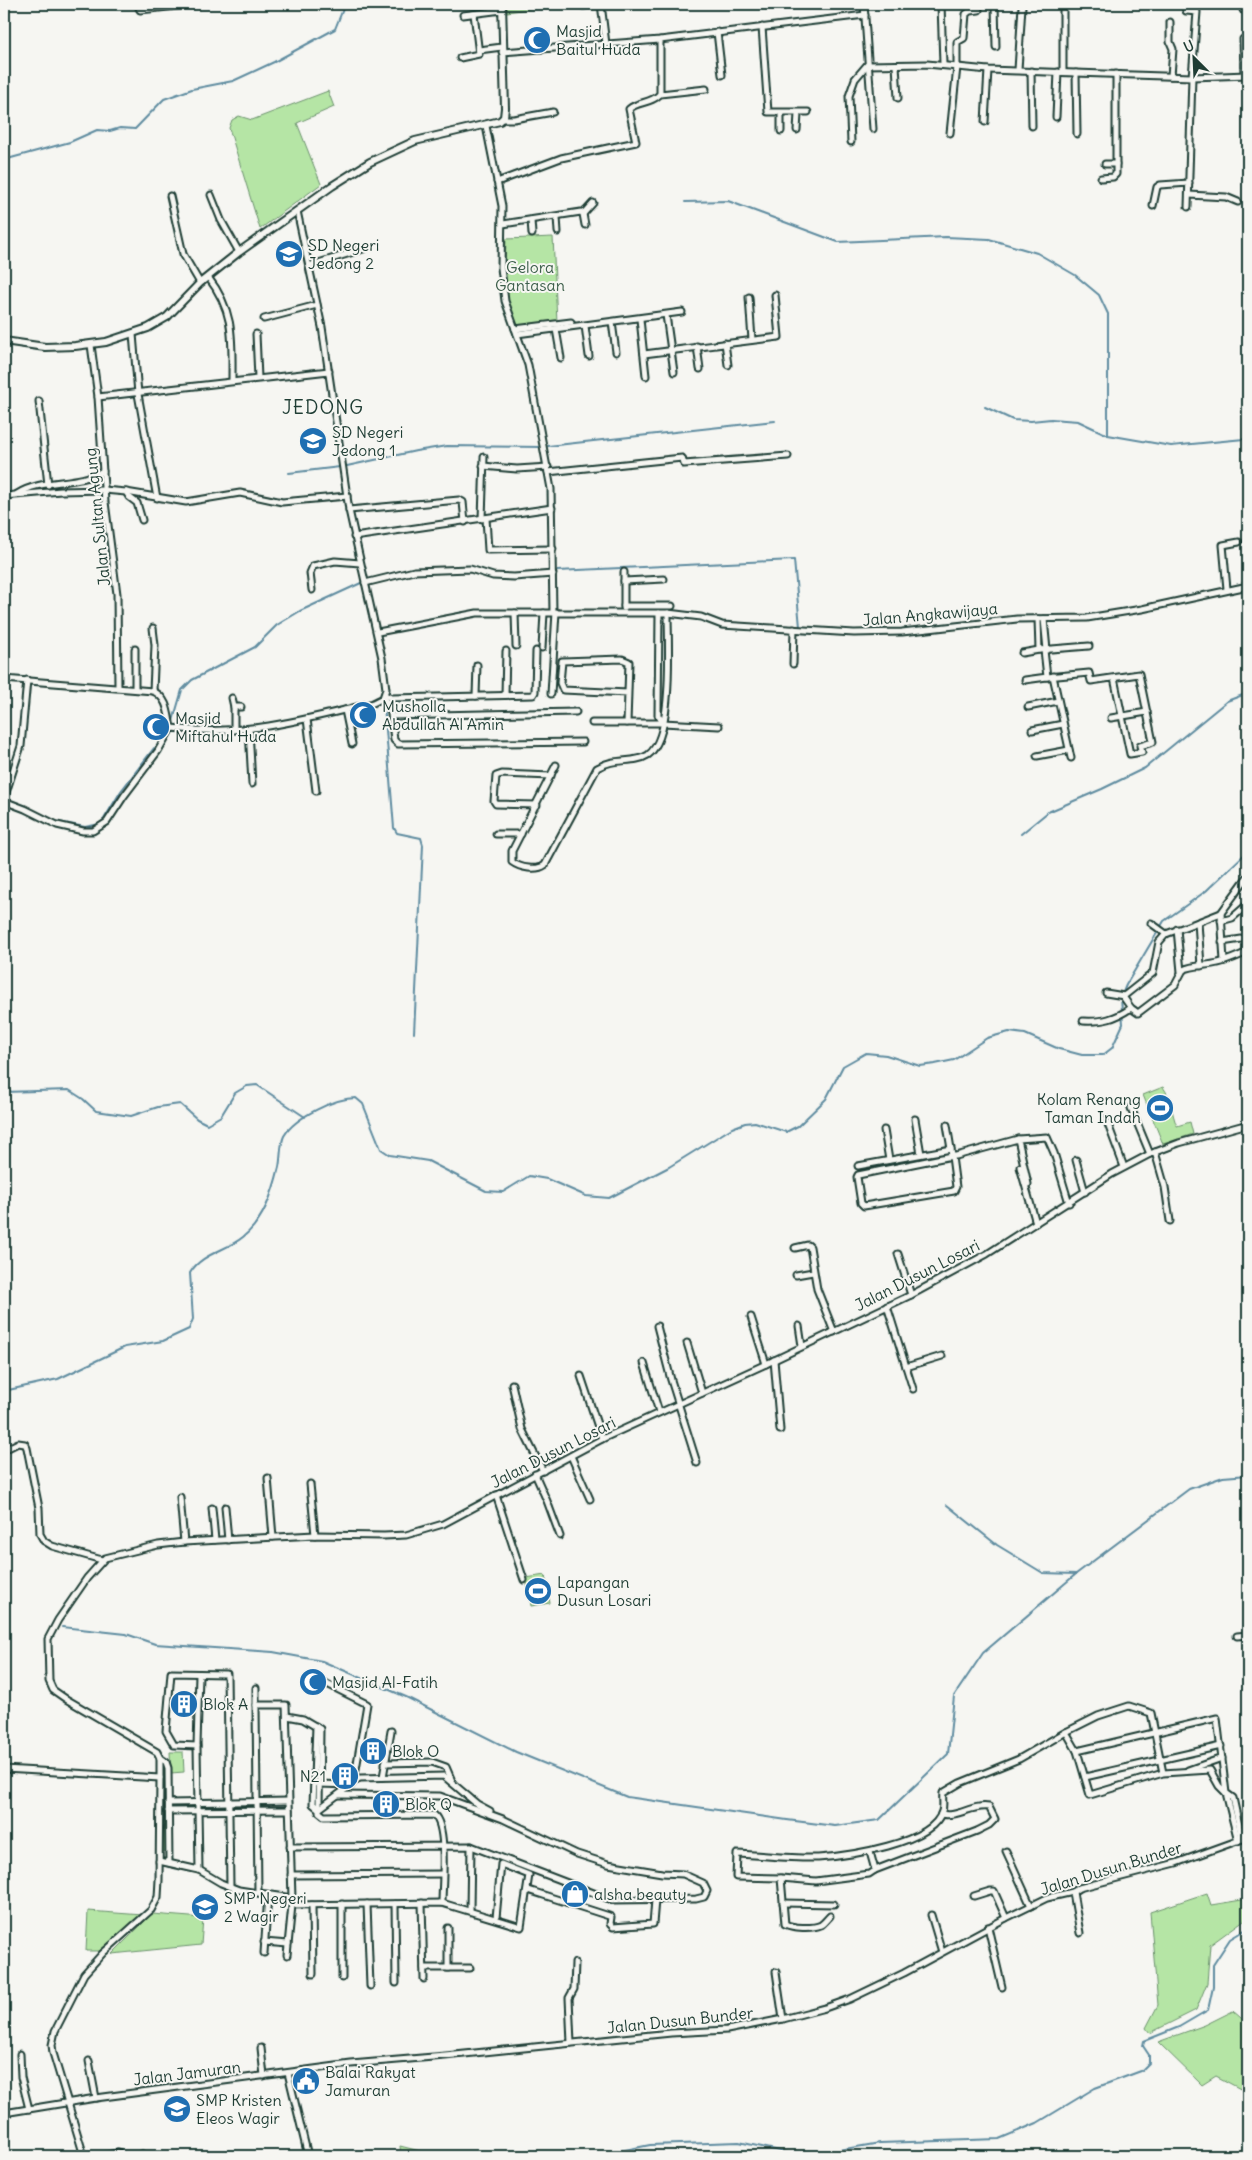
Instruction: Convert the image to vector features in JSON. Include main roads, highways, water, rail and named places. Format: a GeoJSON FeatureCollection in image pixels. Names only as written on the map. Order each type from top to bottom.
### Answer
{"type":"FeatureCollection","features":[{"type":"Feature","properties":{"kind":"water"},"geometry":{"type":"Polygon","coordinates":[[[1163,1103],[1166,1111],[1155,1114],[1152,1107],[1163,1103]]]}},
{"type":"Feature","properties":{"kind":"waterway"},"geometry":{"type":"LineString","coordinates":[[4,163],[11,158],[70,142],[97,130],[135,129],[164,99],[192,89],[233,81],[274,62],[335,29],[345,4]]}},
{"type":"Feature","properties":{"kind":"waterway"},"geometry":{"type":"LineString","coordinates":[[685,202],[728,201],[838,242],[946,237],[989,239],[1037,253],[1075,275],[1099,295],[1108,314],[1108,435],[1171,446],[1244,439],[1248,436]]}},
{"type":"Feature","properties":{"kind":"waterway"},"geometry":{"type":"LineString","coordinates":[[985,407],[1013,420],[1051,419],[1078,421],[1108,435]]}},
{"type":"Feature","properties":{"kind":"waterway"},"geometry":{"type":"LineString","coordinates":[[548,446],[775,421]]}},
{"type":"Feature","properties":{"kind":"waterway"},"geometry":{"type":"LineString","coordinates":[[347,466],[447,446],[541,447]]}},
{"type":"Feature","properties":{"kind":"waterway"},"geometry":{"type":"LineString","coordinates":[[289,473],[340,467]]}},
{"type":"Feature","properties":{"kind":"waterway"},"geometry":{"type":"LineString","coordinates":[[557,571],[794,560],[800,627]]}},
{"type":"Feature","properties":{"kind":"waterway"},"geometry":{"type":"LineString","coordinates":[[173,721],[182,690],[192,680],[255,647],[277,625],[300,611],[361,583]]}},
{"type":"Feature","properties":{"kind":"waterway"},"geometry":{"type":"LineString","coordinates":[[800,633],[834,634]]}},
{"type":"Feature","properties":{"kind":"waterway"},"geometry":{"type":"LineString","coordinates":[[1021,834],[1048,812],[1145,768],[1227,701],[1248,693]]}},
{"type":"Feature","properties":{"kind":"waterway"},"geometry":{"type":"LineString","coordinates":[[384,705],[394,828],[397,833],[421,838],[423,845],[414,1033]]}},
{"type":"Feature","properties":{"kind":"waterway"},"geometry":{"type":"LineString","coordinates":[[54,821],[85,827],[100,824],[121,791],[154,748]]}},
{"type":"Feature","properties":{"kind":"waterway"},"geometry":{"type":"LineString","coordinates":[[8,799],[46,817]]}},
{"type":"Feature","properties":{"kind":"waterway"},"geometry":{"type":"LineString","coordinates":[[4,1391],[58,1379],[125,1347],[163,1341],[189,1329],[193,1319],[190,1273],[201,1261],[243,1237],[257,1222],[267,1205],[274,1186],[284,1136],[297,1122],[327,1105],[337,1101],[356,1098],[363,1104],[381,1149],[390,1155],[428,1161],[486,1191],[503,1192],[529,1176],[547,1179],[586,1196],[609,1198],[669,1167],[732,1128],[745,1123],[755,1122],[786,1132],[798,1126],[826,1099],[843,1066],[866,1053],[886,1055],[920,1066],[935,1064],[954,1060],[987,1038],[1009,1032],[1025,1034],[1059,1049],[1082,1055],[1103,1055],[1112,1048],[1123,1024],[1121,997],[1126,985],[1164,921],[1206,891],[1248,851]]}},
{"type":"Feature","properties":{"kind":"waterway"},"geometry":{"type":"LineString","coordinates":[[4,1092],[69,1090],[96,1111],[131,1116],[158,1107],[180,1104],[197,1119],[207,1124],[221,1116],[235,1093],[247,1086],[257,1085],[305,1117]]}},
{"type":"Feature","properties":{"kind":"waterway"},"geometry":{"type":"LineString","coordinates":[[947,1505],[997,1545],[1043,1573],[1076,1574],[1189,1489],[1223,1477],[1248,1475]]}},
{"type":"Feature","properties":{"kind":"waterway"},"geometry":{"type":"LineString","coordinates":[[62,1627],[126,1634],[155,1644],[273,1652],[322,1661],[406,1697],[516,1752],[627,1797],[835,1826],[879,1820],[948,1754],[954,1696],[983,1653],[1076,1574]]}},
{"type":"Feature","properties":{"kind":"waterway"},"geometry":{"type":"LineString","coordinates":[[804,2156],[880,2143],[999,2139],[1037,2123],[1095,2088],[1141,2071],[1149,2063],[1149,2055],[1143,2046],[1144,2041],[1179,2027],[1208,2010],[1213,1987],[1213,1965],[1230,1939],[1248,1928]]}},
{"type":"Feature","properties":{"kind":"waterway"},"geometry":{"type":"LineString","coordinates":[[595,2156],[650,2145],[739,2142],[803,2156]]}},
{"type":"Feature","properties":{"kind":"place","name":"Masjid Baitul Huda"},"geometry":{"type":"Point","coordinates":[537,40]}},
{"type":"Feature","properties":{"kind":"place","name":"SD Negeri Jedong 2"},"geometry":{"type":"Point","coordinates":[289,254]}},
{"type":"Feature","properties":{"kind":"place","name":"SD Negeri Jedong 1"},"geometry":{"type":"Point","coordinates":[313,441]}},
{"type":"Feature","properties":{"kind":"place","name":"Musholla Abdullah Al Amin"},"geometry":{"type":"Point","coordinates":[363,715]}},
{"type":"Feature","properties":{"kind":"place","name":"Masjid Miftahul Huda"},"geometry":{"type":"Point","coordinates":[156,727]}},
{"type":"Feature","properties":{"kind":"place","name":"Kolam Renang Taman Indah"},"geometry":{"type":"Point","coordinates":[1160,1108]}},
{"type":"Feature","properties":{"kind":"place","name":"Lapangan Dusun Losari"},"geometry":{"type":"Point","coordinates":[538,1591]}},
{"type":"Feature","properties":{"kind":"place","name":"Masjid Al-Fatih"},"geometry":{"type":"Point","coordinates":[313,1682]}},
{"type":"Feature","properties":{"kind":"place","name":"Blok A"},"geometry":{"type":"Point","coordinates":[184,1704]}},
{"type":"Feature","properties":{"kind":"place","name":"Blok O"},"geometry":{"type":"Point","coordinates":[373,1751]}},
{"type":"Feature","properties":{"kind":"place","name":"N21"},"geometry":{"type":"Point","coordinates":[345,1776]}},
{"type":"Feature","properties":{"kind":"place","name":"Blok Q"},"geometry":{"type":"Point","coordinates":[386,1804]}},
{"type":"Feature","properties":{"kind":"place","name":"alsha beauty"},"geometry":{"type":"Point","coordinates":[575,1894]}},
{"type":"Feature","properties":{"kind":"place","name":"SMP Negeri 2 Wagir"},"geometry":{"type":"Point","coordinates":[205,1907]}},
{"type":"Feature","properties":{"kind":"place","name":"Balai Rakyat Jamuran"},"geometry":{"type":"Point","coordinates":[306,2081]}},
{"type":"Feature","properties":{"kind":"place","name":"SMP Kristen Eleos Wagir"},"geometry":{"type":"Point","coordinates":[177,2109]}},
{"type":"Feature","properties":{"kind":"district","name":"JEDONG"},"geometry":{"type":"Point","coordinates":[323,407]}},
{"type":"Feature","properties":{"kind":"park label","name":"Gelora Gantasan"},"geometry":{"type":"Point","coordinates":[530,276]}}]}
